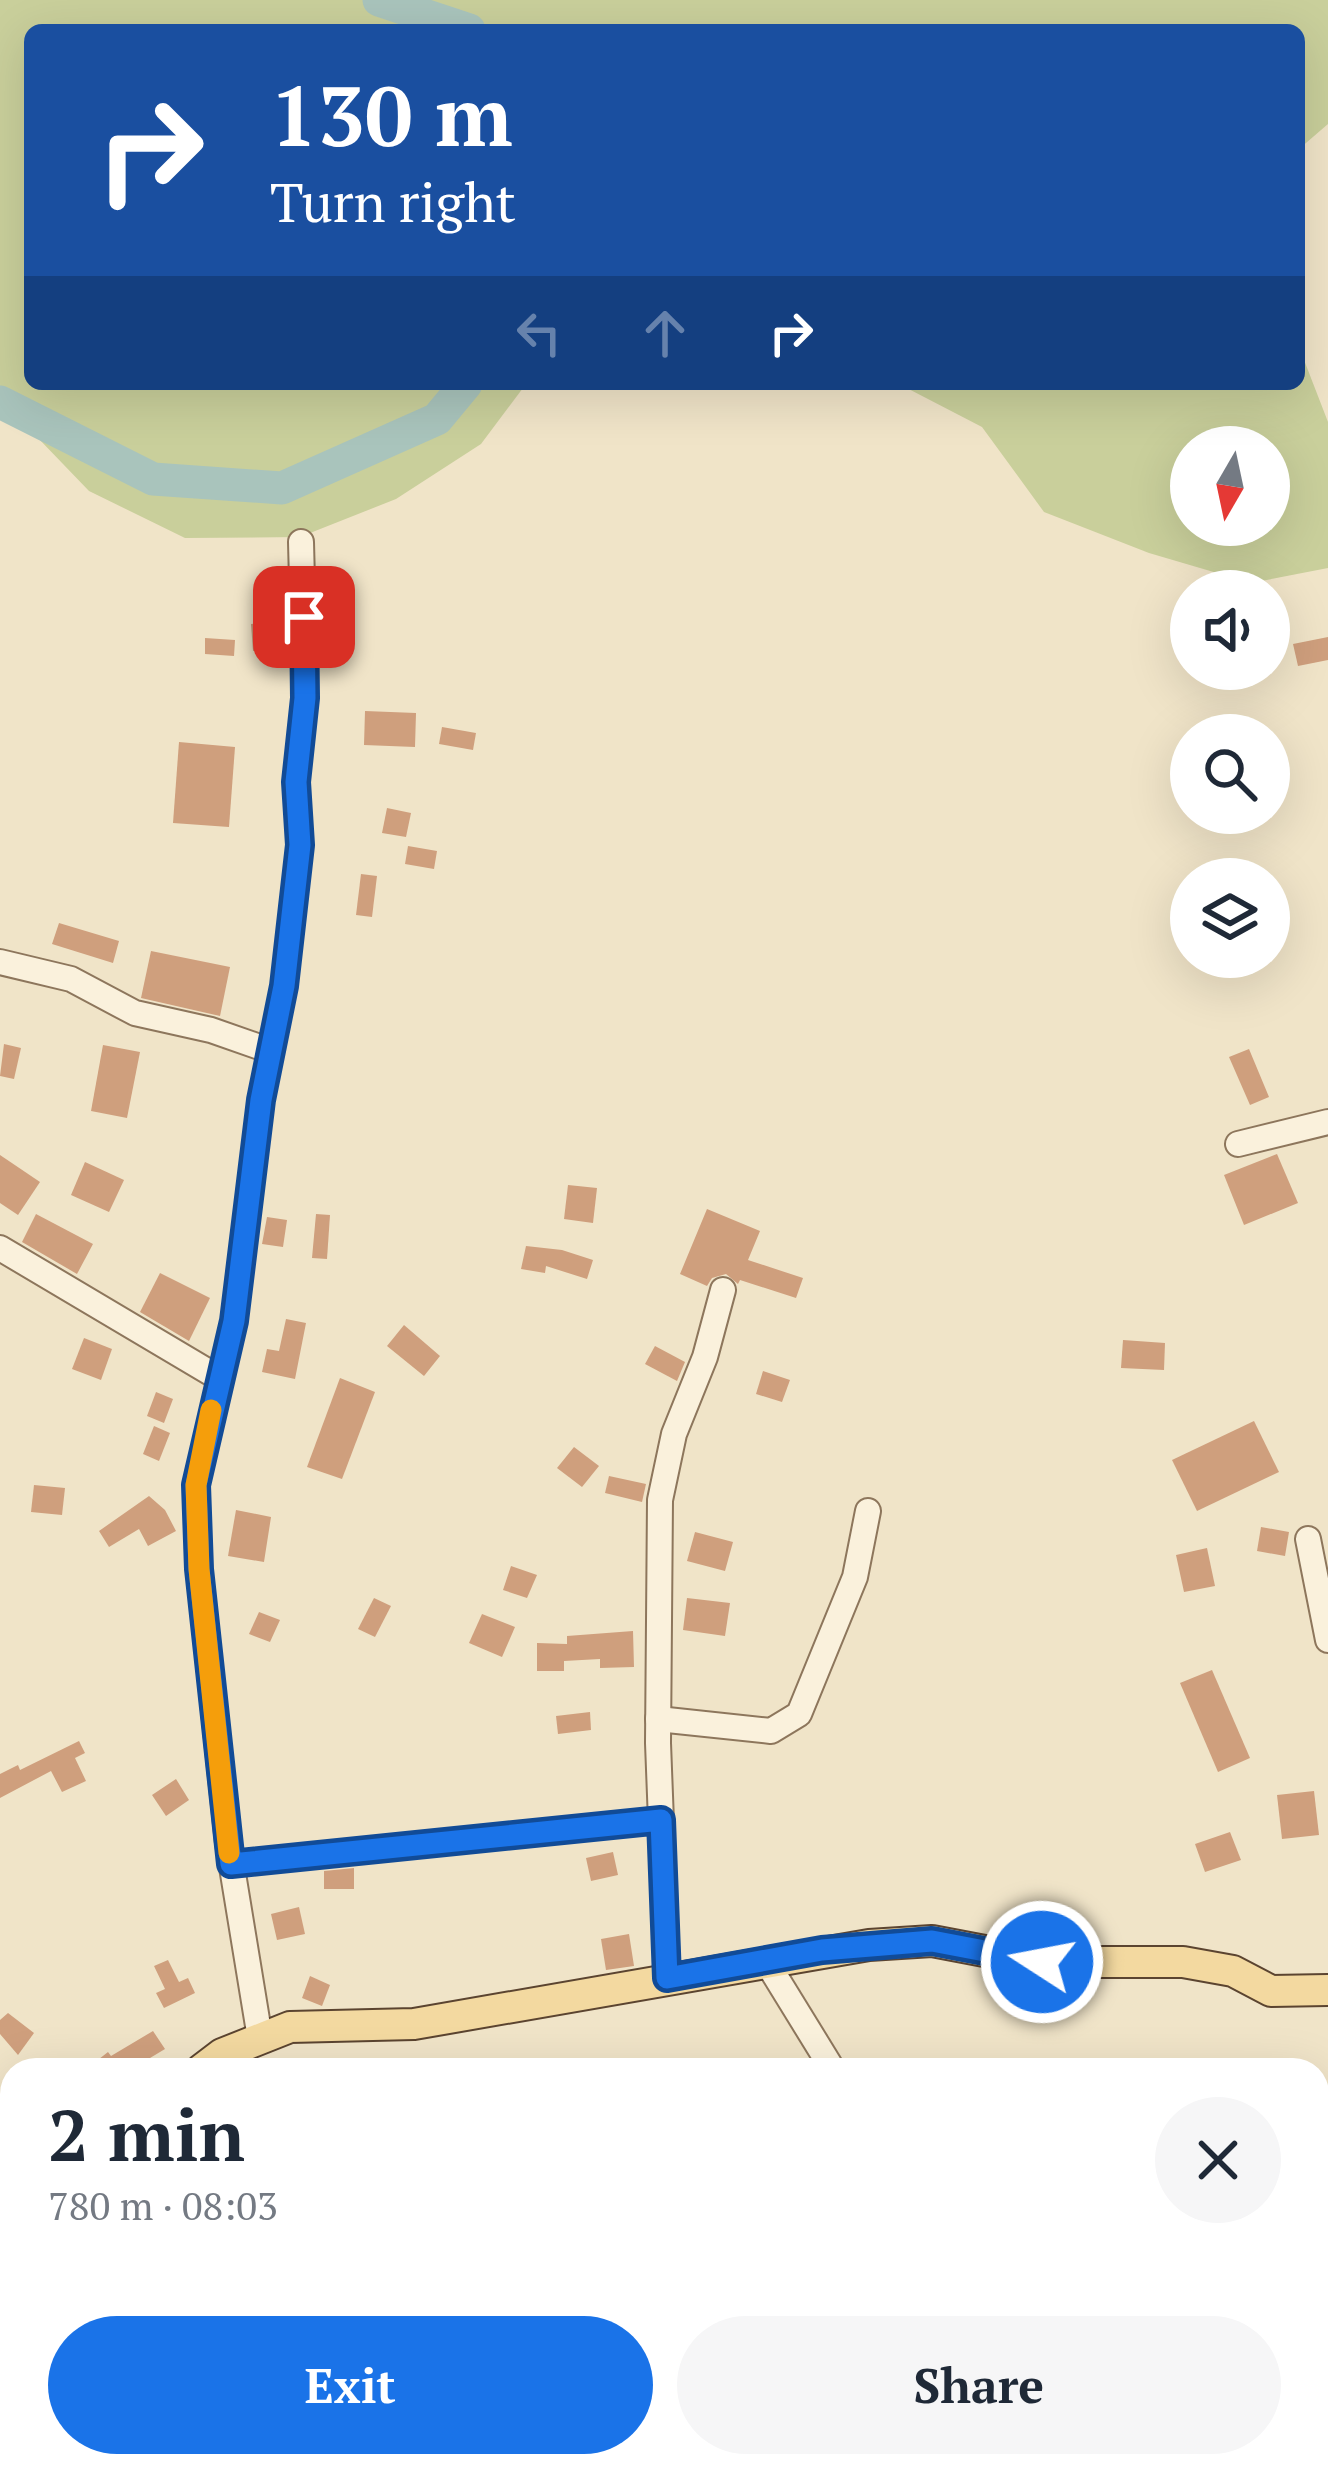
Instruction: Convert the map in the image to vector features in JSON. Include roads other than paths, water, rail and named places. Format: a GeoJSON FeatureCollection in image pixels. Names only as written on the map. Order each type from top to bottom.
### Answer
{"type":"FeatureCollection","features":[{"type":"Feature","properties":{"kind":"main road"},"geometry":{"type":"LineString","coordinates":[[217,2058],[260,2038],[315,2024],[414,2024],[822,1950],[932,1941],[1042,1962],[1200,1964],[1233,1971],[1271,1991],[1328,1990]]}},
{"type":"Feature","properties":{"kind":"street"},"geometry":{"type":"LineString","coordinates":[[260,2038],[231,1864],[199,1569],[196,1485],[234,1321],[300,845],[296,782],[305,698],[301,542]]}},
{"type":"Feature","properties":{"kind":"street"},"geometry":{"type":"LineString","coordinates":[[0,962],[71,980],[135,1013],[211,1030],[271,1051]]}},
{"type":"Feature","properties":{"kind":"street"},"geometry":{"type":"LineString","coordinates":[[1238,1144],[1328,1122]]}},
{"type":"Feature","properties":{"kind":"street"},"geometry":{"type":"LineString","coordinates":[[0,1248],[219,1378]]}},
{"type":"Feature","properties":{"kind":"street"},"geometry":{"type":"LineString","coordinates":[[667,1978],[658,1719],[659,1551],[665,1465],[705,1357],[723,1290]]}},
{"type":"Feature","properties":{"kind":"street"},"geometry":{"type":"LineString","coordinates":[[658,1719],[771,1731],[799,1714],[855,1577],[868,1511]]}},
{"type":"Feature","properties":{"kind":"street"},"geometry":{"type":"LineString","coordinates":[[1308,1539],[1328,1640]]}},
{"type":"Feature","properties":{"kind":"street"},"geometry":{"type":"LineString","coordinates":[[231,1864],[661,1820]]}},
{"type":"Feature","properties":{"kind":"street"},"geometry":{"type":"LineString","coordinates":[[766,1961],[826,2058]]}},
{"type":"Feature","properties":{"kind":"waterway"},"geometry":{"type":"LineString","coordinates":[[379,0],[451,24]]}},
{"type":"Feature","properties":{"kind":"waterway"},"geometry":{"type":"LineString","coordinates":[[0,402],[153,479],[282,488],[437,419],[461,390]]}}]}
